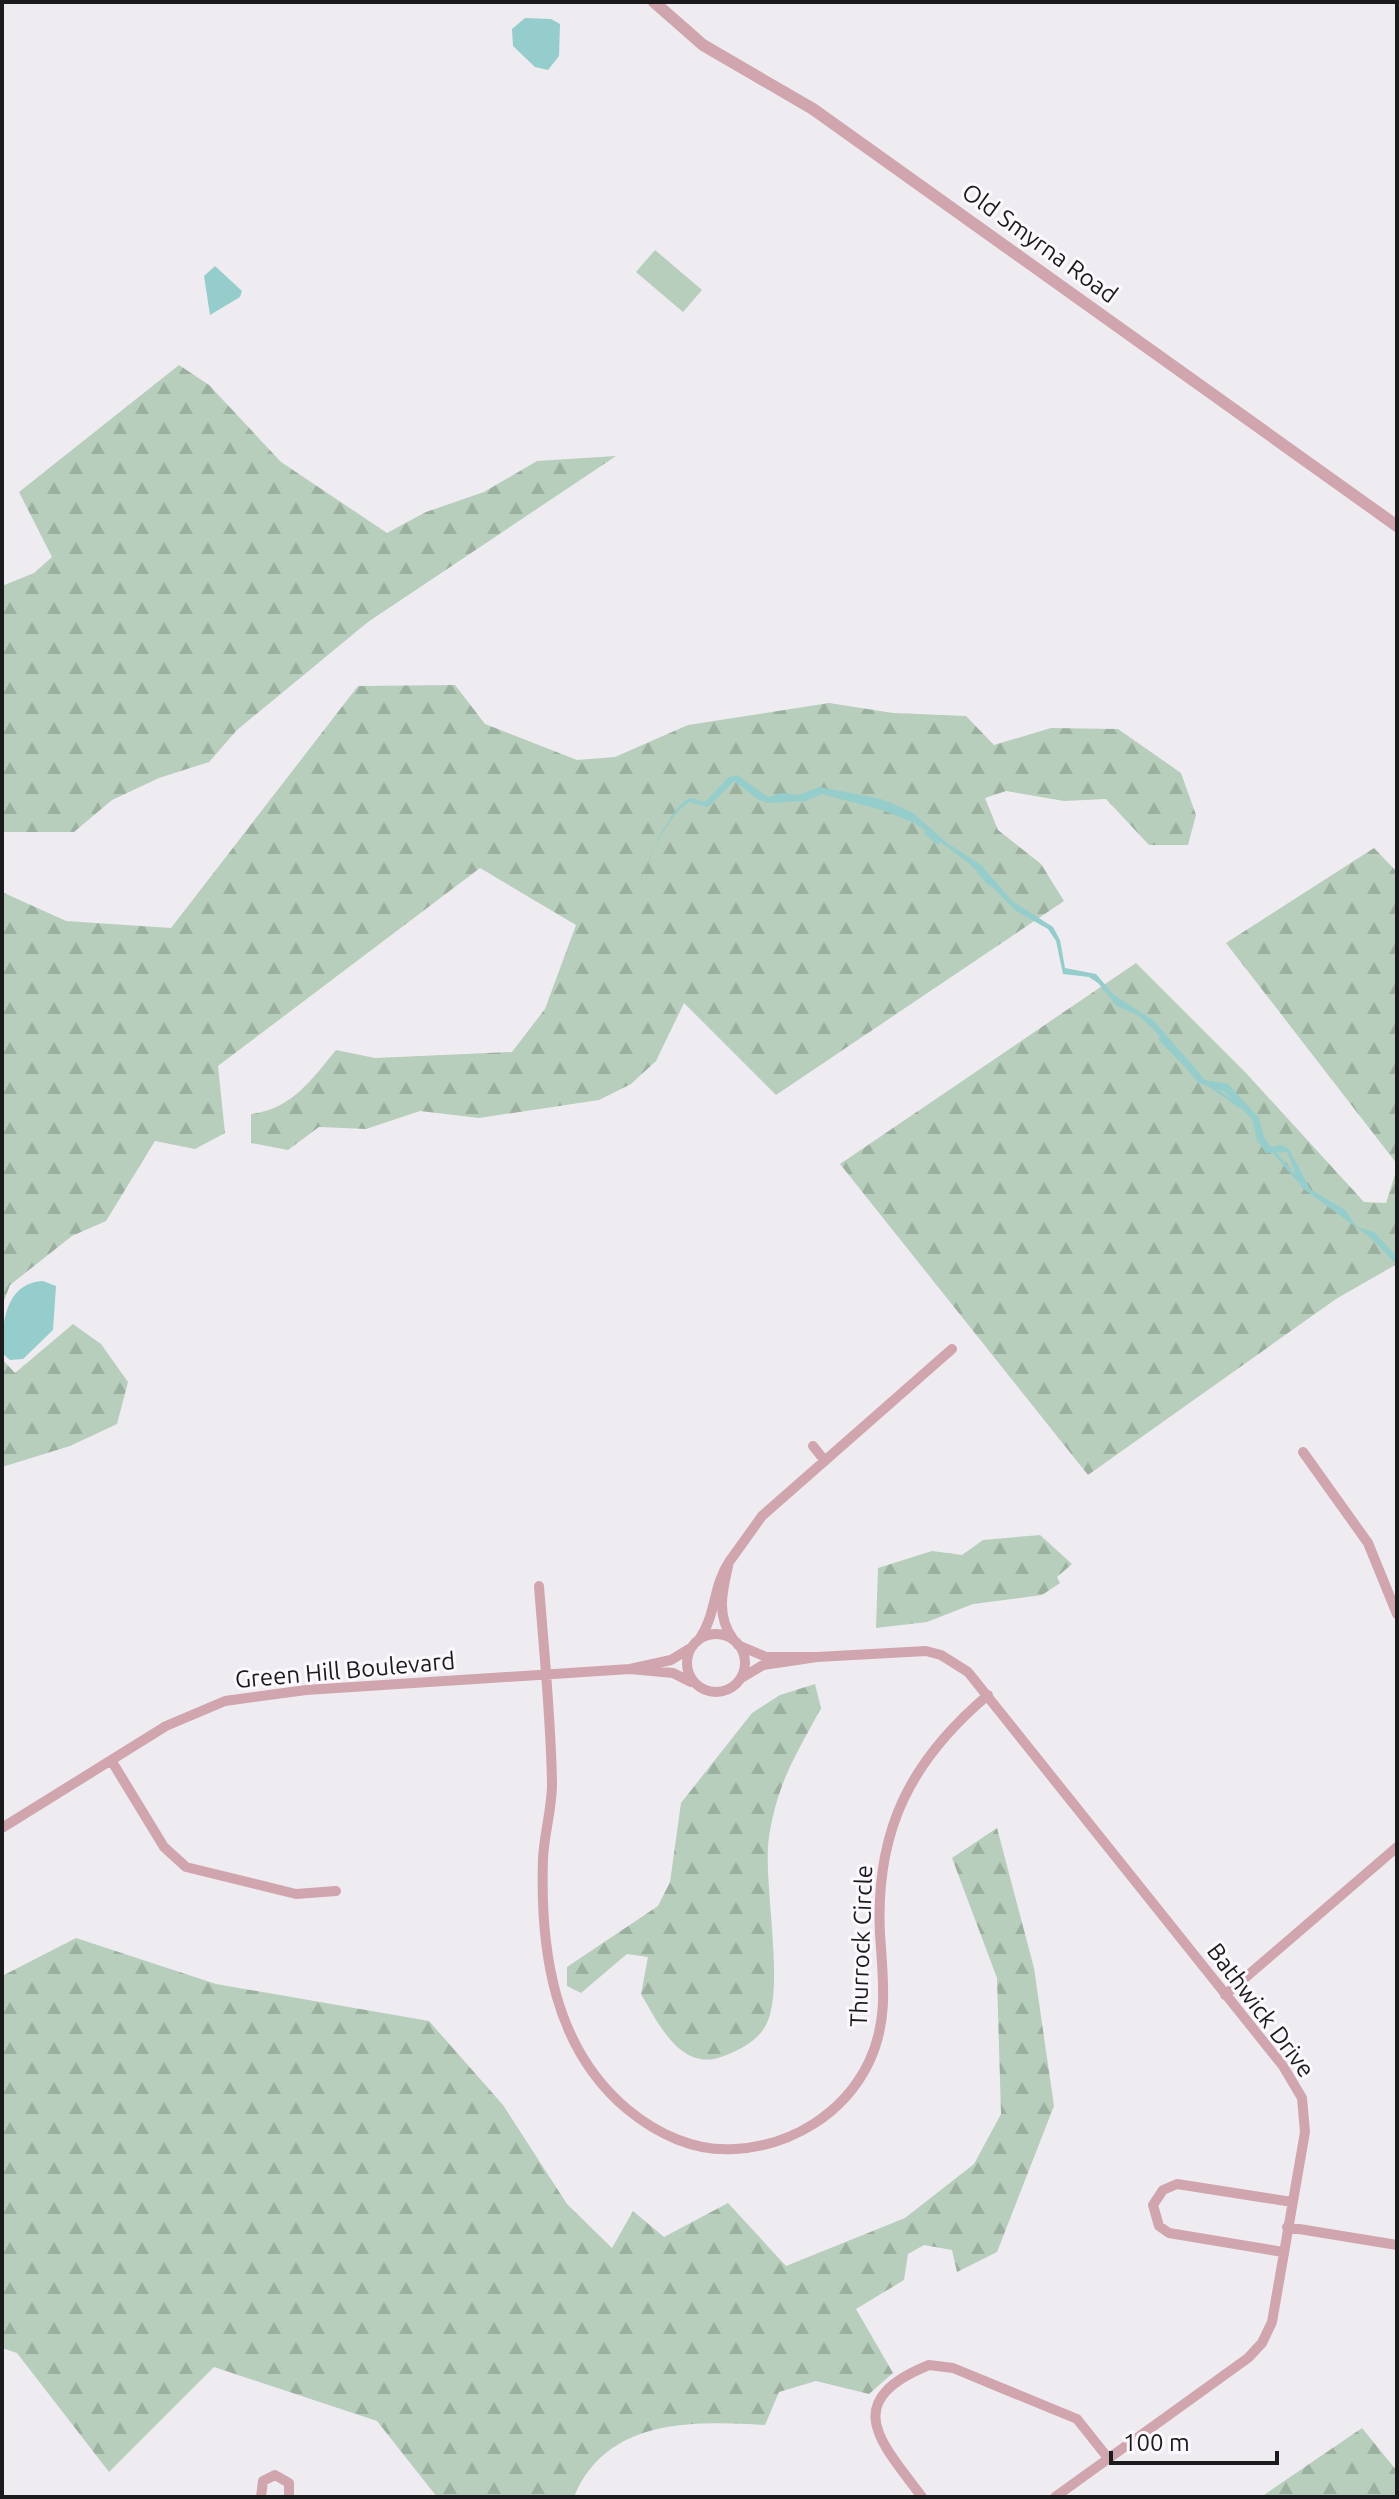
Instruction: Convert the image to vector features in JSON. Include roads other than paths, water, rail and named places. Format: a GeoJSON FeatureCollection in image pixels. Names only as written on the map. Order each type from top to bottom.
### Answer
{"type":"FeatureCollection","features":[{"type":"Feature","properties":{"kind":"street","name":"Old Smyrna Road"},"geometry":{"type":"LineString","coordinates":[[654,2],[703,45],[824,117],[1397,526]]}},
{"type":"Feature","properties":{"kind":"street"},"geometry":{"type":"LineString","coordinates":[[729,1562],[721,1612],[745,1662],[739,1681],[719,1692],[698,1687],[687,1666],[694,1643],[707,1627],[714,1590],[729,1562],[751,1528],[952,1349]]}},
{"type":"Feature","properties":{"kind":"street"},"geometry":{"type":"LineString","coordinates":[[813,1446],[825,1461]]}},
{"type":"Feature","properties":{"kind":"street"},"geometry":{"type":"LineString","coordinates":[[1303,1452],[1368,1543],[1397,1614]]}},
{"type":"Feature","properties":{"kind":"street","name":"Thurrock Circle"},"geometry":{"type":"LineString","coordinates":[[539,1586],[552,1790],[544,1849],[544,1893],[548,1958],[559,2008],[588,2065],[623,2106],[667,2136],[722,2150],[763,2146],[806,2129],[843,2100],[864,2072],[875,2049],[884,2012],[879,1892],[892,1825],[927,1757],[951,1728],[988,1695]]}},
{"type":"Feature","properties":{"kind":"street"},"geometry":{"type":"LineString","coordinates":[[694,1643],[715,1634],[736,1643]]}},
{"type":"Feature","properties":{"kind":"street","name":"Green Hill Boulevard"},"geometry":{"type":"LineString","coordinates":[[2,1828],[180,1718],[241,1697],[630,1669],[671,1660],[694,1643]]}},
{"type":"Feature","properties":{"kind":"street","name":"Bathwick Drive"},"geometry":{"type":"LineString","coordinates":[[736,1643],[766,1657],[934,1653],[962,1666],[1291,2077],[1302,2098],[1305,2132],[1272,2322],[1262,2343],[1248,2358],[1057,2496]]}},
{"type":"Feature","properties":{"kind":"street","name":"Bathwick Drive"},"geometry":{"type":"LineString","coordinates":[[739,1681],[759,1667],[817,1657]]}},
{"type":"Feature","properties":{"kind":"street","name":"Green Hill Boulevard"},"geometry":{"type":"LineString","coordinates":[[630,1669],[673,1673],[698,1687]]}},
{"type":"Feature","properties":{"kind":"street"},"geometry":{"type":"LineString","coordinates":[[111,1760],[164,1847],[186,1867],[296,1894],[336,1891]]}},
{"type":"Feature","properties":{"kind":"street"},"geometry":{"type":"LineString","coordinates":[[1225,1995],[1397,1847]]}},
{"type":"Feature","properties":{"kind":"street"},"geometry":{"type":"LineString","coordinates":[[1283,2252],[1169,2233],[1159,2226],[1153,2205],[1163,2190],[1177,2184],[1292,2202]]}},
{"type":"Feature","properties":{"kind":"street"},"geometry":{"type":"LineString","coordinates":[[1287,2227],[1397,2245]]}},
{"type":"Feature","properties":{"kind":"street"},"geometry":{"type":"LineString","coordinates":[[922,2497],[878,2439],[874,2417],[885,2394],[929,2365],[953,2368],[1073,2416],[1083,2424],[1108,2458]]}},
{"type":"Feature","properties":{"kind":"street"},"geometry":{"type":"LineString","coordinates":[[261,2497],[263,2481],[276,2475],[289,2483],[289,2497]]}},
{"type":"Feature","properties":{"kind":"water"},"geometry":{"type":"Polygon","coordinates":[[[525,18],[551,19],[560,24],[559,56],[548,70],[535,67],[513,46],[512,29],[525,18]]]}},
{"type":"Feature","properties":{"kind":"water"},"geometry":{"type":"Polygon","coordinates":[[[215,266],[242,291],[240,297],[210,315],[204,276],[215,266]]]}},
{"type":"Feature","properties":{"kind":"water"},"geometry":{"type":"Polygon","coordinates":[[[737,775],[768,797],[781,793],[799,795],[820,787],[881,799],[913,813],[947,843],[981,865],[1012,901],[1053,927],[1060,940],[1065,968],[1096,974],[1114,995],[1154,1021],[1205,1080],[1228,1084],[1259,1118],[1267,1148],[1281,1145],[1289,1149],[1310,1189],[1345,1210],[1357,1227],[1374,1232],[1397,1257],[1397,1265],[1371,1238],[1301,1187],[1287,1152],[1266,1153],[1257,1140],[1252,1119],[1224,1091],[1199,1083],[1139,1016],[1117,1006],[1089,977],[1063,974],[1056,941],[1048,929],[1016,911],[970,864],[915,823],[882,810],[822,794],[805,801],[769,803],[759,800],[734,781],[708,807],[689,802],[680,810],[659,841],[638,886],[659,838],[682,804],[689,799],[706,801],[729,777],[737,775]]]}},
{"type":"Feature","properties":{"kind":"water"},"geometry":{"type":"Polygon","coordinates":[[[43,1281],[56,1286],[53,1330],[23,1359],[10,1360],[2,1353],[8,1307],[21,1289],[30,1283],[43,1281]]]}},
{"type":"Feature","properties":{"kind":"waterway"},"geometry":{"type":"LineString","coordinates":[[891,811],[906,817]]}},
{"type":"Feature","properties":{"kind":"waterway"},"geometry":{"type":"LineString","coordinates":[[926,833],[938,843]]}},
{"type":"Feature","properties":{"kind":"waterway"},"geometry":{"type":"LineString","coordinates":[[979,872],[989,884]]}},
{"type":"Feature","properties":{"kind":"waterway"},"geometry":{"type":"LineString","coordinates":[[1160,1039],[1185,1065]]}},
{"type":"Feature","properties":{"kind":"waterway"},"geometry":{"type":"LineString","coordinates":[[1209,1085],[1239,1106]]}},
{"type":"Feature","properties":{"kind":"waterway"},"geometry":{"type":"LineString","coordinates":[[1261,1137],[1298,1180]]}}]}
